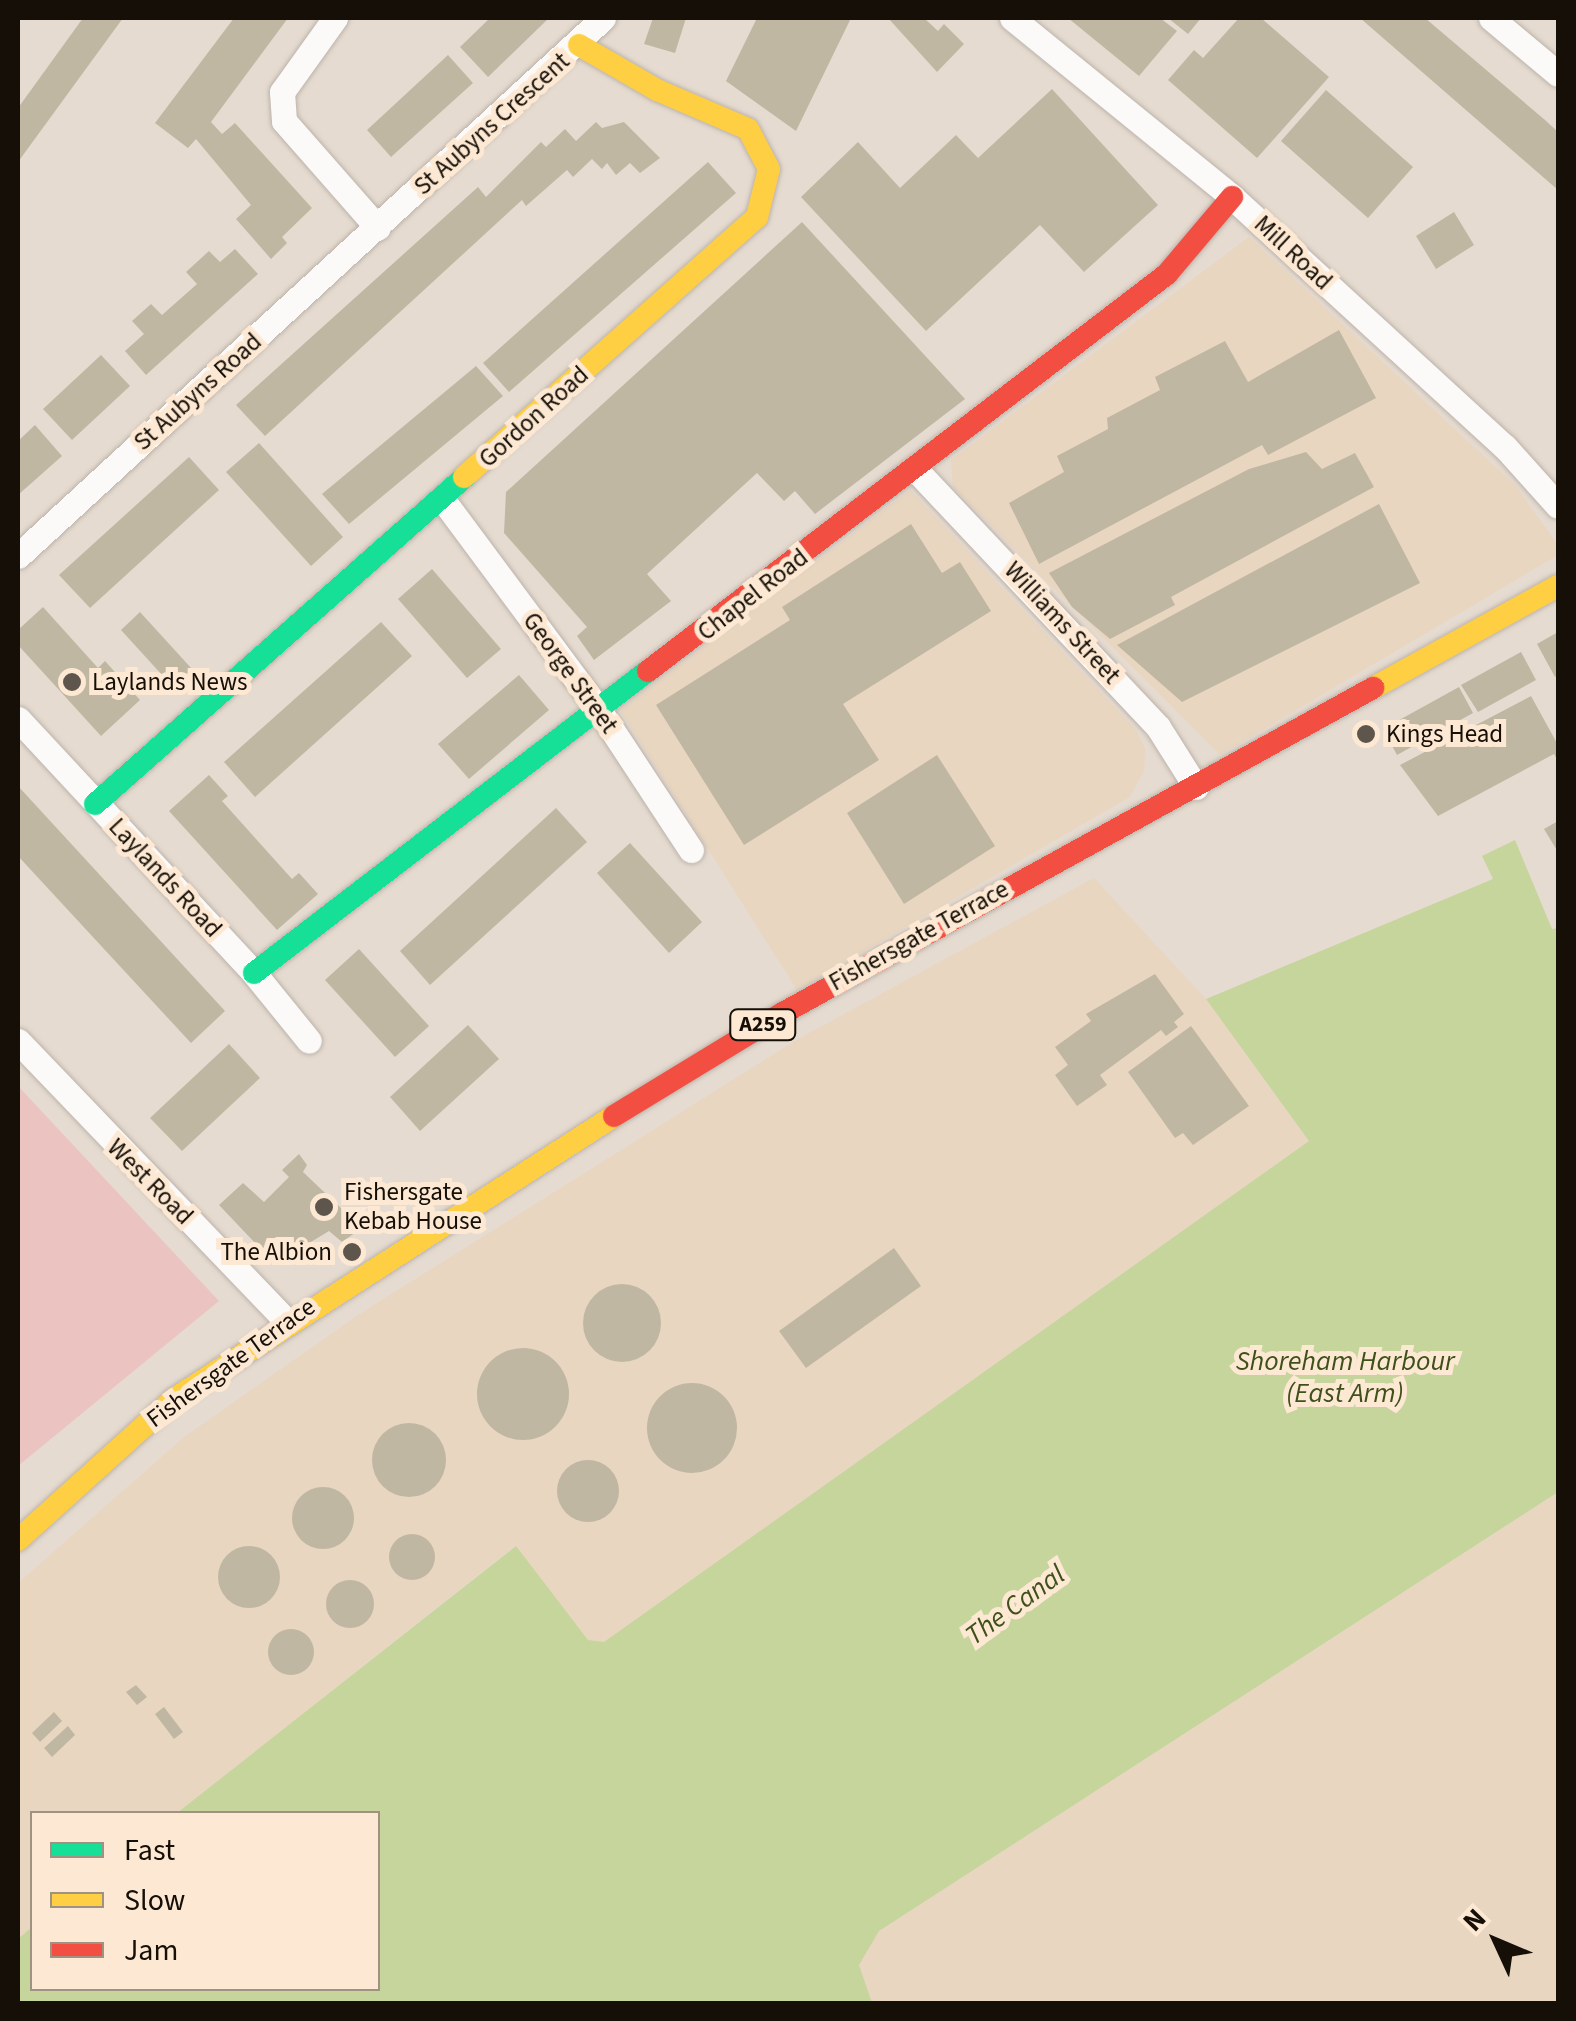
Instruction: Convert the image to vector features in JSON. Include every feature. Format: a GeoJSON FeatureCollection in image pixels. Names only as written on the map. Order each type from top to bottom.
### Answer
{"type":"FeatureCollection","features":[{"type":"Feature","properties":{"kind":"street"},"geometry":{"type":"LineString","coordinates":[[336,18],[282,92],[284,121],[378,228]]}},
{"type":"Feature","properties":{"kind":"street","name":"St Aubyns Crescent"},"geometry":{"type":"LineString","coordinates":[[378,228],[579,45],[603,18]]}},
{"type":"Feature","properties":{"kind":"street","name":"Mill Road"},"geometry":{"type":"LineString","coordinates":[[1012,18],[1232,197],[1505,447],[1558,506]]}},
{"type":"Feature","properties":{"kind":"street"},"geometry":{"type":"LineString","coordinates":[[1491,18],[1558,74]]}},
{"type":"Feature","properties":{"kind":"street","name":"Gordon Road"},"geometry":{"type":"LineString","coordinates":[[96,804],[443,500],[757,217],[765,202],[766,156],[748,129],[657,90],[579,45]]}},
{"type":"Feature","properties":{"kind":"street","name":"Chapel Road"},"geometry":{"type":"LineString","coordinates":[[254,973],[601,713],[1167,274],[1232,197]]}},
{"type":"Feature","properties":{"kind":"street","name":"St Aubyns Road"},"geometry":{"type":"LineString","coordinates":[[18,556],[378,228]]}},
{"type":"Feature","properties":{"kind":"street","name":"Williams Street"},"geometry":{"type":"LineString","coordinates":[[915,468],[1158,728],[1196,788]]}},
{"type":"Feature","properties":{"kind":"street","name":"George Street"},"geometry":{"type":"LineString","coordinates":[[443,500],[601,713],[691,850]]}},
{"type":"Feature","properties":{"kind":"street","name":"Fishersgate Terrace"},"geometry":{"type":"LineString","coordinates":[[18,1540],[174,1398],[286,1320],[783,1013],[1558,586]]}},
{"type":"Feature","properties":{"kind":"street","name":"Laylands Road"},"geometry":{"type":"LineString","coordinates":[[18,719],[254,973],[309,1042]]}},
{"type":"Feature","properties":{"kind":"street","name":"West Road"},"geometry":{"type":"LineString","coordinates":[[18,1042],[286,1320]]}},
{"type":"Feature","properties":{"kind":"shaded area"},"geometry":{"type":"Polygon","coordinates":[[[1249,237],[1515,485],[1558,545],[1558,555],[1220,755],[953,487],[951,460],[1249,237]]]}},
{"type":"Feature","properties":{"kind":"shaded area"},"geometry":{"type":"Polygon","coordinates":[[[910,490],[1136,730],[1146,750],[1144,771],[1130,797],[797,990],[620,710],[910,490]]]}},
{"type":"Feature","properties":{"kind":"shaded area"},"geometry":{"type":"Polygon","coordinates":[[[1094,878],[1206,999],[1309,1141],[603,1643],[588,1640],[515,1546],[180,1811],[30,1811],[30,1929],[18,1939],[18,1583],[184,1437],[358,1315],[798,1039],[1094,878]]]}},
{"type":"Feature","properties":{"kind":"shaded area"},"geometry":{"type":"Polygon","coordinates":[[[18,1086],[219,1301],[18,1466],[18,1086]]]}},
{"type":"Feature","properties":{"kind":"shaded area"},"geometry":{"type":"Polygon","coordinates":[[[1558,1492],[1558,2003],[872,2004],[859,1965],[879,1931],[1558,1492]]]}},
{"type":"Feature","properties":{"kind":"water","name":"Shoreham Harbour (East Arm)"},"geometry":{"type":"Polygon","coordinates":[[[1515,840],[1552,929],[1558,928],[1558,1492],[879,1931],[859,1965],[872,2003],[18,2003],[18,1939],[30,1929],[30,1991],[380,1991],[380,1811],[180,1811],[516,1546],[588,1640],[604,1642],[1309,1141],[1206,999],[1493,879],[1482,856],[1515,840]]]}},
{"type":"Feature","properties":{"kind":"building"},"geometry":{"type":"Polygon","coordinates":[[[83,18],[123,18],[18,162],[18,108],[83,18]]]}},
{"type":"Feature","properties":{"kind":"building"},"geometry":{"type":"Polygon","coordinates":[[[234,18],[288,18],[211,122],[222,134],[235,123],[312,208],[282,237],[287,243],[271,259],[236,219],[251,205],[196,139],[188,148],[155,123],[234,18]]]}},
{"type":"Feature","properties":{"kind":"building"},"geometry":{"type":"Polygon","coordinates":[[[490,18],[549,18],[488,77],[460,47],[490,18]]]}},
{"type":"Feature","properties":{"kind":"building"},"geometry":{"type":"Polygon","coordinates":[[[653,18],[686,18],[675,53],[644,44],[653,18]]]}},
{"type":"Feature","properties":{"kind":"building"},"geometry":{"type":"Polygon","coordinates":[[[757,18],[851,18],[796,131],[726,81],[757,18]]]}},
{"type":"Feature","properties":{"kind":"building"},"geometry":{"type":"Polygon","coordinates":[[[888,18],[924,18],[938,31],[944,24],[964,44],[937,72],[888,18]]]}},
{"type":"Feature","properties":{"kind":"building"},"geometry":{"type":"Polygon","coordinates":[[[1068,18],[1160,18],[1177,31],[1139,76],[1068,18]]]}},
{"type":"Feature","properties":{"kind":"building"},"geometry":{"type":"Polygon","coordinates":[[[1168,18],[1201,18],[1188,34],[1168,18]]]}},
{"type":"Feature","properties":{"kind":"building"},"geometry":{"type":"Polygon","coordinates":[[[1239,18],[1261,18],[1329,77],[1257,158],[1168,80],[1194,50],[1203,58],[1239,18]]]}},
{"type":"Feature","properties":{"kind":"building"},"geometry":{"type":"Polygon","coordinates":[[[1360,18],[1425,18],[1545,120],[1558,132],[1558,190],[1360,18]]]}},
{"type":"Feature","properties":{"kind":"building"},"geometry":{"type":"Polygon","coordinates":[[[448,55],[473,83],[391,157],[367,130],[448,55]]]}},
{"type":"Feature","properties":{"kind":"building"},"geometry":{"type":"Polygon","coordinates":[[[1052,89],[1158,205],[1084,272],[1040,225],[926,331],[801,197],[858,142],[900,188],[956,135],[978,158],[1052,89]]]}},
{"type":"Feature","properties":{"kind":"building"},"geometry":{"type":"Polygon","coordinates":[[[1326,90],[1413,167],[1368,218],[1281,141],[1326,90]]]}},
{"type":"Feature","properties":{"kind":"building"},"geometry":{"type":"Polygon","coordinates":[[[596,122],[602,128],[624,122],[660,158],[640,173],[630,163],[616,175],[607,163],[602,169],[592,159],[573,177],[567,170],[526,206],[522,200],[265,436],[236,405],[478,187],[486,197],[541,142],[546,147],[565,129],[576,141],[596,122]]]}},
{"type":"Feature","properties":{"kind":"building"},"geometry":{"type":"Polygon","coordinates":[[[708,162],[736,193],[509,392],[483,363],[708,162]]]}},
{"type":"Feature","properties":{"kind":"building"},"geometry":{"type":"Polygon","coordinates":[[[1454,212],[1474,245],[1436,269],[1416,236],[1454,212]]]}},
{"type":"Feature","properties":{"kind":"building"},"geometry":{"type":"Polygon","coordinates":[[[802,222],[965,399],[815,514],[795,491],[784,501],[757,473],[647,574],[671,601],[594,660],[577,636],[587,627],[504,533],[506,492],[802,222]]]}},
{"type":"Feature","properties":{"kind":"building"},"geometry":{"type":"Polygon","coordinates":[[[235,249],[258,274],[146,375],[125,351],[144,334],[132,321],[151,304],[162,315],[197,284],[186,272],[209,251],[220,262],[235,249]]]}},
{"type":"Feature","properties":{"kind":"building"},"geometry":{"type":"Polygon","coordinates":[[[1339,330],[1376,398],[1268,455],[1262,445],[1039,564],[1009,503],[1064,472],[1057,456],[1108,429],[1107,418],[1160,390],[1155,377],[1225,341],[1248,382],[1339,330]]]}},
{"type":"Feature","properties":{"kind":"building"},"geometry":{"type":"Polygon","coordinates":[[[101,355],[130,386],[72,440],[43,409],[101,355]]]}},
{"type":"Feature","properties":{"kind":"building"},"geometry":{"type":"Polygon","coordinates":[[[476,366],[503,396],[349,524],[322,494],[476,366]]]}},
{"type":"Feature","properties":{"kind":"building"},"geometry":{"type":"Polygon","coordinates":[[[35,425],[62,456],[18,495],[18,441],[35,425]]]}},
{"type":"Feature","properties":{"kind":"building"},"geometry":{"type":"Polygon","coordinates":[[[259,443],[343,537],[311,566],[226,472],[259,443]]]}},
{"type":"Feature","properties":{"kind":"building"},"geometry":{"type":"Polygon","coordinates":[[[1306,452],[1322,469],[1355,453],[1374,487],[1171,597],[1175,605],[1110,639],[1072,607],[1049,573],[1249,469],[1306,452]]]}},
{"type":"Feature","properties":{"kind":"building"},"geometry":{"type":"Polygon","coordinates":[[[189,457],[219,490],[90,608],[59,575],[189,457]]]}},
{"type":"Feature","properties":{"kind":"building"},"geometry":{"type":"Polygon","coordinates":[[[1379,504],[1420,583],[1182,702],[1117,645],[1379,504]]]}},
{"type":"Feature","properties":{"kind":"building"},"geometry":{"type":"Polygon","coordinates":[[[911,524],[942,573],[960,562],[991,611],[843,704],[879,760],[744,845],[656,705],[790,620],[782,607],[911,524]]]}},
{"type":"Feature","properties":{"kind":"building"},"geometry":{"type":"Polygon","coordinates":[[[432,569],[501,649],[467,678],[398,599],[432,569]]]}},
{"type":"Feature","properties":{"kind":"building"},"geometry":{"type":"Polygon","coordinates":[[[43,607],[98,668],[105,661],[140,700],[101,736],[18,645],[18,630],[43,607]]]}},
{"type":"Feature","properties":{"kind":"building"},"geometry":{"type":"Polygon","coordinates":[[[140,612],[192,669],[173,687],[121,630],[140,612]]]}},
{"type":"Feature","properties":{"kind":"building"},"geometry":{"type":"Polygon","coordinates":[[[381,622],[412,656],[255,797],[224,762],[381,622]]]}},
{"type":"Feature","properties":{"kind":"building"},"geometry":{"type":"Polygon","coordinates":[[[1558,632],[1558,675],[1555,677],[1537,644],[1558,632]]]}},
{"type":"Feature","properties":{"kind":"building"},"geometry":{"type":"Polygon","coordinates":[[[1521,652],[1536,680],[1478,712],[1461,685],[1521,652]]]}},
{"type":"Feature","properties":{"kind":"building"},"geometry":{"type":"Polygon","coordinates":[[[519,675],[549,710],[469,779],[438,744],[519,675]]]}},
{"type":"Feature","properties":{"kind":"building"},"geometry":{"type":"Polygon","coordinates":[[[1459,687],[1473,713],[1397,755],[1383,729],[1459,687]]]}},
{"type":"Feature","properties":{"kind":"building"},"geometry":{"type":"Polygon","coordinates":[[[1531,696],[1558,745],[1558,761],[1554,754],[1438,816],[1400,765],[1531,696]]]}},
{"type":"Feature","properties":{"kind":"building"},"geometry":{"type":"Polygon","coordinates":[[[937,755],[995,846],[904,904],[847,813],[937,755]]]}},
{"type":"Feature","properties":{"kind":"building"},"geometry":{"type":"Polygon","coordinates":[[[209,775],[228,796],[222,801],[292,879],[299,873],[318,894],[277,930],[169,811],[209,775]]]}},
{"type":"Feature","properties":{"kind":"building"},"geometry":{"type":"Polygon","coordinates":[[[18,786],[225,1011],[191,1043],[18,856],[18,786]]]}},
{"type":"Feature","properties":{"kind":"building"},"geometry":{"type":"Polygon","coordinates":[[[556,808],[587,842],[430,985],[400,951],[556,808]]]}},
{"type":"Feature","properties":{"kind":"building"},"geometry":{"type":"Polygon","coordinates":[[[1558,821],[1558,852],[1544,829],[1558,821]]]}},
{"type":"Feature","properties":{"kind":"building"},"geometry":{"type":"Polygon","coordinates":[[[630,843],[702,922],[669,953],[597,873],[630,843]]]}},
{"type":"Feature","properties":{"kind":"building"},"geometry":{"type":"Polygon","coordinates":[[[359,949],[429,1026],[395,1057],[325,980],[359,949]]]}},
{"type":"Feature","properties":{"kind":"building"},"geometry":{"type":"Polygon","coordinates":[[[1155,974],[1184,1014],[1174,1022],[1178,1027],[1166,1036],[1161,1030],[1100,1075],[1107,1085],[1077,1106],[1055,1075],[1068,1065],[1055,1047],[1091,1021],[1086,1014],[1155,974]]]}},
{"type":"Feature","properties":{"kind":"building"},"geometry":{"type":"Polygon","coordinates":[[[468,1025],[499,1059],[420,1131],[390,1097],[468,1025]]]}},
{"type":"Feature","properties":{"kind":"building"},"geometry":{"type":"Polygon","coordinates":[[[1191,1026],[1249,1106],[1193,1145],[1183,1133],[1175,1138],[1128,1072],[1191,1026]]]}},
{"type":"Feature","properties":{"kind":"building"},"geometry":{"type":"Polygon","coordinates":[[[229,1044],[260,1078],[182,1151],[150,1118],[229,1044]]]}},
{"type":"Feature","properties":{"kind":"building"},"geometry":{"type":"Polygon","coordinates":[[[299,1154],[307,1165],[303,1172],[362,1228],[342,1242],[329,1231],[275,1264],[219,1205],[243,1183],[264,1202],[289,1177],[282,1170],[299,1154]]]}},
{"type":"Feature","properties":{"kind":"building"},"geometry":{"type":"Polygon","coordinates":[[[894,1248],[921,1286],[806,1368],[779,1331],[894,1248]]]}},
{"type":"Feature","properties":{"kind":"building"},"geometry":{"type":"Polygon","coordinates":[[[622,1284],[637,1287],[649,1296],[658,1308],[658,1338],[649,1350],[637,1359],[622,1362],[607,1359],[595,1350],[586,1338],[583,1323],[586,1308],[595,1296],[607,1287],[622,1284]]]}},
{"type":"Feature","properties":{"kind":"building"},"geometry":{"type":"Polygon","coordinates":[[[523,1348],[541,1351],[556,1361],[566,1376],[566,1412],[556,1427],[541,1437],[523,1440],[505,1437],[490,1427],[480,1412],[477,1394],[480,1376],[490,1361],[505,1351],[523,1348]]]}},
{"type":"Feature","properties":{"kind":"building"},"geometry":{"type":"Polygon","coordinates":[[[692,1383],[724,1396],[737,1428],[724,1460],[692,1473],[660,1460],[647,1428],[660,1396],[692,1383]]]}},
{"type":"Feature","properties":{"kind":"building"},"geometry":{"type":"Polygon","coordinates":[[[409,1423],[435,1434],[446,1460],[435,1486],[409,1497],[383,1486],[372,1460],[383,1434],[409,1423]]]}},
{"type":"Feature","properties":{"kind":"building"},"geometry":{"type":"Polygon","coordinates":[[[588,1460],[610,1469],[619,1491],[610,1513],[588,1522],[566,1513],[557,1491],[566,1469],[588,1460]]]}},
{"type":"Feature","properties":{"kind":"building"},"geometry":{"type":"Polygon","coordinates":[[[323,1487],[345,1496],[354,1518],[345,1540],[323,1549],[301,1540],[292,1518],[301,1496],[323,1487]]]}},
{"type":"Feature","properties":{"kind":"building"},"geometry":{"type":"Polygon","coordinates":[[[412,1534],[429,1540],[435,1557],[429,1574],[412,1580],[395,1574],[389,1557],[395,1540],[412,1534]]]}},
{"type":"Feature","properties":{"kind":"building"},"geometry":{"type":"Polygon","coordinates":[[[249,1546],[271,1555],[280,1577],[271,1599],[249,1608],[227,1599],[218,1577],[227,1555],[249,1546]]]}},
{"type":"Feature","properties":{"kind":"building"},"geometry":{"type":"Polygon","coordinates":[[[350,1580],[367,1587],[374,1604],[367,1621],[350,1628],[333,1621],[326,1604],[333,1587],[350,1580]]]}},
{"type":"Feature","properties":{"kind":"building"},"geometry":{"type":"Polygon","coordinates":[[[291,1629],[307,1636],[314,1652],[307,1668],[291,1675],[275,1668],[268,1652],[275,1636],[291,1629]]]}},
{"type":"Feature","properties":{"kind":"building"},"geometry":{"type":"Polygon","coordinates":[[[136,1685],[147,1697],[137,1705],[126,1692],[136,1685]]]}},
{"type":"Feature","properties":{"kind":"building"},"geometry":{"type":"Polygon","coordinates":[[[164,1707],[183,1732],[174,1739],[155,1714],[164,1707]]]}},
{"type":"Feature","properties":{"kind":"building"},"geometry":{"type":"Polygon","coordinates":[[[54,1712],[62,1721],[40,1742],[32,1733],[54,1712]]]}},
{"type":"Feature","properties":{"kind":"building"},"geometry":{"type":"Polygon","coordinates":[[[68,1726],[75,1735],[52,1757],[44,1748],[68,1726]]]}},
{"type":"Feature","properties":{"kind":"traffic: fast"},"geometry":{"type":"LineString","coordinates":[[95,804],[464,477]]}},
{"type":"Feature","properties":{"kind":"traffic: fast"},"geometry":{"type":"LineString","coordinates":[[254,973],[648,671]]}},
{"type":"Feature","properties":{"kind":"traffic: slow"},"geometry":{"type":"LineString","coordinates":[[464,477],[757,217],[769,169],[748,129],[657,90],[579,45]]}},
{"type":"Feature","properties":{"kind":"traffic: slow"},"geometry":{"type":"LineString","coordinates":[[1373,688],[1558,586]]}},
{"type":"Feature","properties":{"kind":"traffic: slow"},"geometry":{"type":"LineString","coordinates":[[18,1540],[174,1399],[614,1116]]}},
{"type":"Feature","properties":{"kind":"traffic: jam"},"geometry":{"type":"LineString","coordinates":[[648,671],[1167,274],[1232,197]]}},
{"type":"Feature","properties":{"kind":"traffic: jam"},"geometry":{"type":"LineString","coordinates":[[614,1116],[783,1013],[1373,688]]}},
{"type":"Feature","properties":{"kind":"place","name":"Laylands News"},"geometry":{"type":"Point","coordinates":[72,682]}},
{"type":"Feature","properties":{"kind":"place","name":"Kings Head"},"geometry":{"type":"Point","coordinates":[1366,734]}},
{"type":"Feature","properties":{"kind":"place","name":"Fishersgate Kebab House"},"geometry":{"type":"Point","coordinates":[324,1207]}},
{"type":"Feature","properties":{"kind":"place","name":"The Albion"},"geometry":{"type":"Point","coordinates":[352,1252]}},
{"type":"Feature","properties":{"kind":"water label","name":"The Canal"},"geometry":{"type":"Point","coordinates":[1015,1605]}}]}
